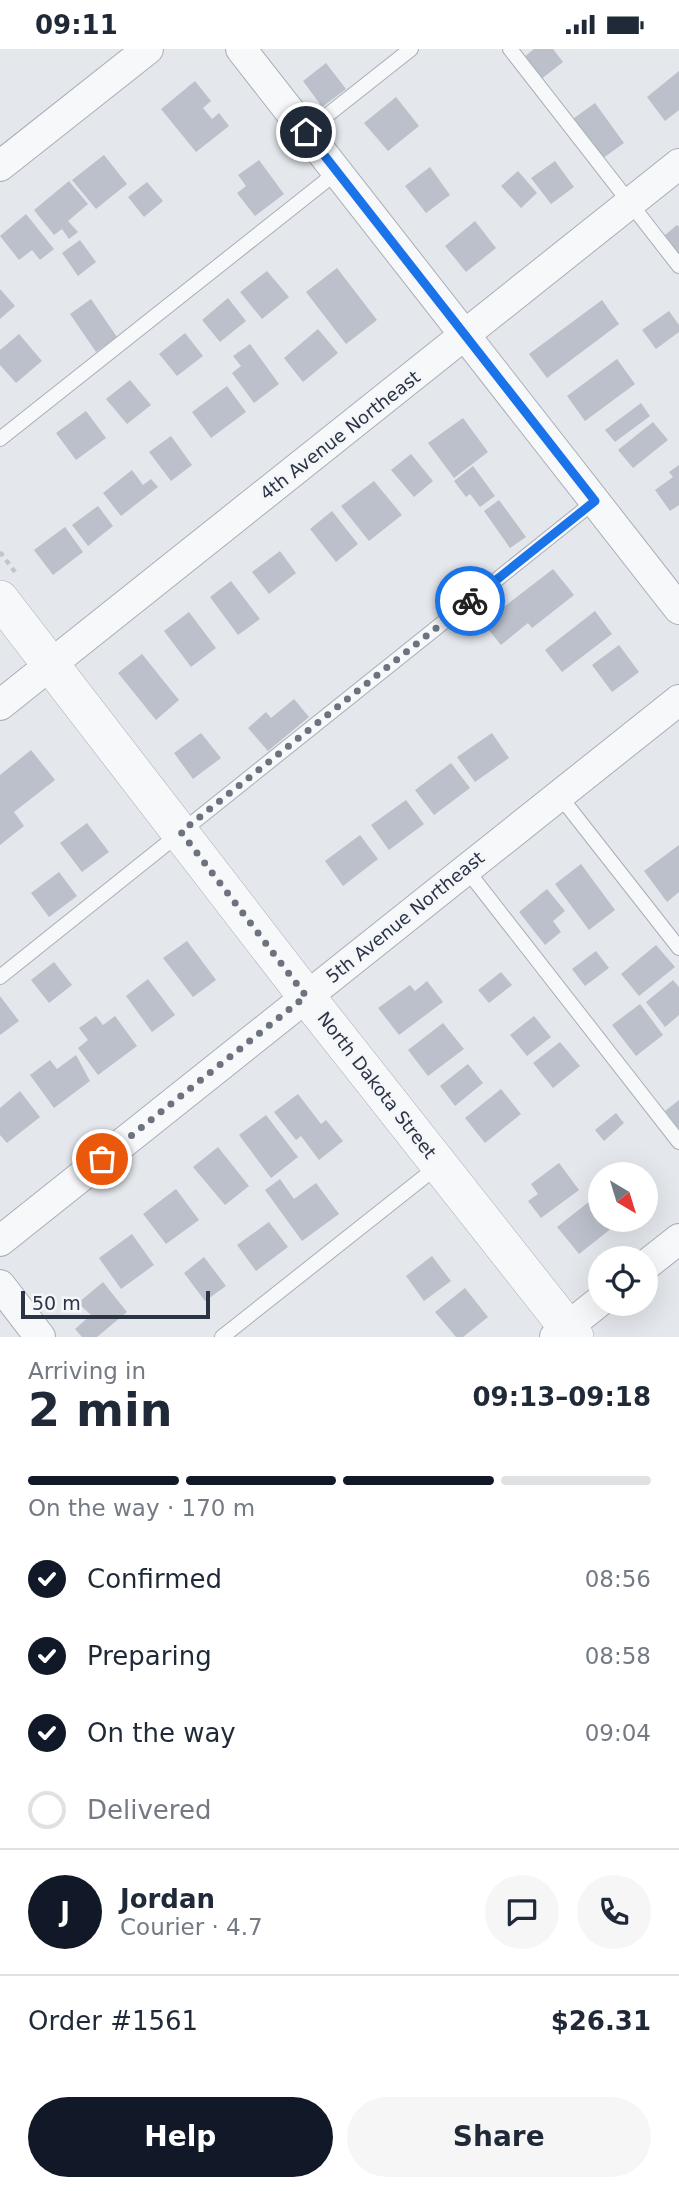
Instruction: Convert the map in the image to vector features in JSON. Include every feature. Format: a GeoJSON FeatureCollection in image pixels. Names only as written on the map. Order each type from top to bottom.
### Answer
{"type":"FeatureCollection","features":[{"type":"Feature","properties":{"kind":"street"},"geometry":{"type":"LineString","coordinates":[[0,166],[148,49]]}},
{"type":"Feature","properties":{"kind":"street"},"geometry":{"type":"LineString","coordinates":[[241,49],[679,609]]}},
{"type":"Feature","properties":{"kind":"street","name":"4th Avenue Northeast"},"geometry":{"type":"LineString","coordinates":[[0,705],[679,164]]}},
{"type":"Feature","properties":{"kind":"street","name":"North Dakota Street"},"geometry":{"type":"LineString","coordinates":[[0,599],[439,1165],[566,1334]]}},
{"type":"Feature","properties":{"kind":"street","name":"5th Avenue Northeast"},"geometry":{"type":"LineString","coordinates":[[0,1241],[679,699]]}},
{"type":"Feature","properties":{"kind":"street"},"geometry":{"type":"LineString","coordinates":[[658,1256],[679,1239]]}},
{"type":"Feature","properties":{"kind":"street"},"geometry":{"type":"LineString","coordinates":[[0,1285],[40,1337]]}},
{"type":"Feature","properties":{"kind":"street"},"geometry":{"type":"LineString","coordinates":[[566,1334],[588,1313]]}},
{"type":"Feature","properties":{"kind":"lane"},"geometry":{"type":"LineString","coordinates":[[306,132],[411,49]]}},
{"type":"Feature","properties":{"kind":"lane"},"geometry":{"type":"LineString","coordinates":[[510,49],[679,266]]}},
{"type":"Feature","properties":{"kind":"lane"},"geometry":{"type":"LineString","coordinates":[[0,439],[337,172]]}},
{"type":"Feature","properties":{"kind":"lane"},"geometry":{"type":"LineString","coordinates":[[0,977],[595,501]]}},
{"type":"Feature","properties":{"kind":"lane"},"geometry":{"type":"LineString","coordinates":[[558,795],[679,948]]}},
{"type":"Feature","properties":{"kind":"lane"},"geometry":{"type":"LineString","coordinates":[[466,869],[679,1142]]}},
{"type":"Feature","properties":{"kind":"lane"},"geometry":{"type":"LineString","coordinates":[[222,1337],[439,1165]]}},
{"type":"Feature","properties":{"kind":"building"},"geometry":{"type":"Polygon","coordinates":[[[534,49],[553,49],[563,62],[540,80],[523,58],[534,49]]]}},
{"type":"Feature","properties":{"kind":"building"},"geometry":{"type":"Polygon","coordinates":[[[326,63],[346,89],[322,107],[303,81],[326,63]]]}},
{"type":"Feature","properties":{"kind":"building"},"geometry":{"type":"Polygon","coordinates":[[[679,71],[679,110],[665,121],[647,97],[679,71]]]}},
{"type":"Feature","properties":{"kind":"building"},"geometry":{"type":"Polygon","coordinates":[[[195,81],[211,101],[203,108],[212,119],[219,113],[229,126],[196,152],[161,109],[195,81]]]}},
{"type":"Feature","properties":{"kind":"building"},"geometry":{"type":"Polygon","coordinates":[[[396,97],[419,126],[388,151],[364,123],[396,97]]]}},
{"type":"Feature","properties":{"kind":"building"},"geometry":{"type":"Polygon","coordinates":[[[595,103],[624,143],[599,161],[570,121],[595,103]]]}},
{"type":"Feature","properties":{"kind":"building"},"geometry":{"type":"Polygon","coordinates":[[[104,155],[127,184],[96,209],[72,180],[104,155]]]}},
{"type":"Feature","properties":{"kind":"building"},"geometry":{"type":"Polygon","coordinates":[[[259,160],[284,194],[255,216],[237,193],[246,186],[238,175],[259,160]]]}},
{"type":"Feature","properties":{"kind":"building"},"geometry":{"type":"Polygon","coordinates":[[[555,161],[574,187],[551,204],[531,178],[555,161]]]}},
{"type":"Feature","properties":{"kind":"building"},"geometry":{"type":"Polygon","coordinates":[[[430,167],[450,195],[426,213],[405,186],[430,167]]]}},
{"type":"Feature","properties":{"kind":"building"},"geometry":{"type":"Polygon","coordinates":[[[518,171],[537,193],[521,208],[501,186],[518,171]]]}},
{"type":"Feature","properties":{"kind":"building"},"geometry":{"type":"Polygon","coordinates":[[[69,181],[88,204],[68,221],[78,232],[69,239],[62,229],[54,235],[34,210],[69,181]]]}},
{"type":"Feature","properties":{"kind":"building"},"geometry":{"type":"Polygon","coordinates":[[[147,182],[163,201],[144,217],[128,197],[147,182]]]}},
{"type":"Feature","properties":{"kind":"building"},"geometry":{"type":"Polygon","coordinates":[[[26,214],[54,249],[40,260],[32,250],[19,260],[0,236],[26,214]]]}},
{"type":"Feature","properties":{"kind":"building"},"geometry":{"type":"Polygon","coordinates":[[[475,221],[496,248],[466,272],[445,246],[475,221]]]}},
{"type":"Feature","properties":{"kind":"building"},"geometry":{"type":"Polygon","coordinates":[[[677,225],[679,227],[679,257],[659,240],[677,225]]]}},
{"type":"Feature","properties":{"kind":"building"},"geometry":{"type":"Polygon","coordinates":[[[80,240],[96,262],[78,276],[62,253],[80,240]]]}},
{"type":"Feature","properties":{"kind":"building"},"geometry":{"type":"Polygon","coordinates":[[[337,268],[377,320],[346,344],[306,292],[337,268]]]}},
{"type":"Feature","properties":{"kind":"building"},"geometry":{"type":"Polygon","coordinates":[[[267,271],[289,297],[262,319],[240,292],[267,271]]]}},
{"type":"Feature","properties":{"kind":"building"},"geometry":{"type":"Polygon","coordinates":[[[0,289],[15,306],[0,319],[0,289]]]}},
{"type":"Feature","properties":{"kind":"building"},"geometry":{"type":"Polygon","coordinates":[[[228,298],[246,321],[220,342],[202,320],[228,298]]]}},
{"type":"Feature","properties":{"kind":"building"},"geometry":{"type":"Polygon","coordinates":[[[91,299],[117,337],[96,352],[70,314],[91,299]]]}},
{"type":"Feature","properties":{"kind":"building"},"geometry":{"type":"Polygon","coordinates":[[[602,300],[619,324],[547,378],[529,354],[602,300]]]}},
{"type":"Feature","properties":{"kind":"building"},"geometry":{"type":"Polygon","coordinates":[[[669,311],[679,325],[679,332],[656,349],[642,330],[669,311]]]}},
{"type":"Feature","properties":{"kind":"building"},"geometry":{"type":"Polygon","coordinates":[[[318,329],[338,353],[303,382],[284,358],[318,329]]]}},
{"type":"Feature","properties":{"kind":"building"},"geometry":{"type":"Polygon","coordinates":[[[185,333],[203,356],[177,376],[159,354],[185,333]]]}},
{"type":"Feature","properties":{"kind":"building"},"geometry":{"type":"Polygon","coordinates":[[[19,334],[42,361],[16,383],[0,365],[0,350],[19,334]]]}},
{"type":"Feature","properties":{"kind":"building"},"geometry":{"type":"Polygon","coordinates":[[[250,344],[279,384],[254,403],[232,373],[241,366],[233,356],[250,344]]]}},
{"type":"Feature","properties":{"kind":"building"},"geometry":{"type":"Polygon","coordinates":[[[617,359],[635,384],[585,421],[567,396],[617,359]]]}},
{"type":"Feature","properties":{"kind":"building"},"geometry":{"type":"Polygon","coordinates":[[[130,380],[151,405],[127,424],[106,399],[130,380]]]}},
{"type":"Feature","properties":{"kind":"building"},"geometry":{"type":"Polygon","coordinates":[[[227,386],[246,412],[211,438],[192,412],[227,386]]]}},
{"type":"Feature","properties":{"kind":"building"},"geometry":{"type":"Polygon","coordinates":[[[641,403],[650,416],[615,442],[605,430],[641,403]]]}},
{"type":"Feature","properties":{"kind":"building"},"geometry":{"type":"Polygon","coordinates":[[[86,411],[106,438],[76,460],[56,433],[86,411]]]}},
{"type":"Feature","properties":{"kind":"building"},"geometry":{"type":"Polygon","coordinates":[[[463,418],[488,452],[454,478],[428,443],[463,418]]]}},
{"type":"Feature","properties":{"kind":"building"},"geometry":{"type":"Polygon","coordinates":[[[653,422],[668,440],[633,468],[618,450],[653,422]]]}},
{"type":"Feature","properties":{"kind":"building"},"geometry":{"type":"Polygon","coordinates":[[[171,436],[192,465],[171,481],[149,452],[171,436]]]}},
{"type":"Feature","properties":{"kind":"building"},"geometry":{"type":"Polygon","coordinates":[[[411,454],[433,481],[414,497],[391,470],[411,454]]]}},
{"type":"Feature","properties":{"kind":"building"},"geometry":{"type":"Polygon","coordinates":[[[679,465],[679,505],[670,511],[655,490],[673,477],[669,472],[679,465]]]}},
{"type":"Feature","properties":{"kind":"building"},"geometry":{"type":"Polygon","coordinates":[[[473,466],[495,496],[480,507],[470,494],[466,497],[454,481],[473,466]]]}},
{"type":"Feature","properties":{"kind":"building"},"geometry":{"type":"Polygon","coordinates":[[[132,470],[143,485],[151,479],[158,487],[121,516],[103,493],[132,470]]]}},
{"type":"Feature","properties":{"kind":"building"},"geometry":{"type":"Polygon","coordinates":[[[374,481],[402,515],[369,541],[341,506],[374,481]]]}},
{"type":"Feature","properties":{"kind":"building"},"geometry":{"type":"Polygon","coordinates":[[[499,500],[526,537],[510,548],[484,511],[499,500]]]}},
{"type":"Feature","properties":{"kind":"building"},"geometry":{"type":"Polygon","coordinates":[[[98,506],[113,526],[88,546],[72,525],[98,506]]]}},
{"type":"Feature","properties":{"kind":"building"},"geometry":{"type":"Polygon","coordinates":[[[332,511],[358,544],[336,562],[310,529],[332,511]]]}},
{"type":"Feature","properties":{"kind":"building"},"geometry":{"type":"Polygon","coordinates":[[[65,527],[83,552],[53,575],[34,550],[65,527]]]}},
{"type":"Feature","properties":{"kind":"building"},"geometry":{"type":"Polygon","coordinates":[[[280,551],[296,573],[269,594],[252,572],[280,551]]]}},
{"type":"Feature","properties":{"kind":"building"},"geometry":{"type":"Polygon","coordinates":[[[553,569],[574,595],[532,628],[528,623],[501,645],[483,623],[553,569]]]}},
{"type":"Feature","properties":{"kind":"building"},"geometry":{"type":"Polygon","coordinates":[[[231,581],[260,619],[238,635],[210,597],[231,581]]]}},
{"type":"Feature","properties":{"kind":"building"},"geometry":{"type":"Polygon","coordinates":[[[595,611],[612,634],[562,672],[545,650],[595,611]]]}},
{"type":"Feature","properties":{"kind":"building"},"geometry":{"type":"Polygon","coordinates":[[[189,612],[216,648],[191,667],[164,631],[189,612]]]}},
{"type":"Feature","properties":{"kind":"building"},"geometry":{"type":"Polygon","coordinates":[[[619,645],[639,672],[612,692],[592,665],[619,645]]]}},
{"type":"Feature","properties":{"kind":"building"},"geometry":{"type":"Polygon","coordinates":[[[142,654],[179,700],[156,720],[118,673],[142,654]]]}},
{"type":"Feature","properties":{"kind":"building"},"geometry":{"type":"Polygon","coordinates":[[[294,699],[309,717],[268,751],[248,728],[266,712],[271,718],[294,699]]]}},
{"type":"Feature","properties":{"kind":"building"},"geometry":{"type":"Polygon","coordinates":[[[201,733],[221,758],[193,779],[174,753],[201,733]]]}},
{"type":"Feature","properties":{"kind":"building"},"geometry":{"type":"Polygon","coordinates":[[[492,733],[509,758],[475,782],[457,757],[492,733]]]}},
{"type":"Feature","properties":{"kind":"building"},"geometry":{"type":"Polygon","coordinates":[[[31,750],[55,780],[14,812],[24,826],[0,845],[0,775],[31,750]]]}},
{"type":"Feature","properties":{"kind":"building"},"geometry":{"type":"Polygon","coordinates":[[[451,763],[470,788],[434,815],[415,790],[451,763]]]}},
{"type":"Feature","properties":{"kind":"building"},"geometry":{"type":"Polygon","coordinates":[[[406,800],[424,824],[389,850],[371,825],[406,800]]]}},
{"type":"Feature","properties":{"kind":"building"},"geometry":{"type":"Polygon","coordinates":[[[87,823],[109,852],[82,872],[60,843],[87,823]]]}},
{"type":"Feature","properties":{"kind":"building"},"geometry":{"type":"Polygon","coordinates":[[[360,835],[378,859],[343,886],[325,861],[360,835]]]}},
{"type":"Feature","properties":{"kind":"building"},"geometry":{"type":"Polygon","coordinates":[[[679,845],[679,892],[667,902],[644,871],[679,845]]]}},
{"type":"Feature","properties":{"kind":"building"},"geometry":{"type":"Polygon","coordinates":[[[581,864],[615,910],[589,930],[555,884],[581,864]]]}},
{"type":"Feature","properties":{"kind":"building"},"geometry":{"type":"Polygon","coordinates":[[[59,872],[77,896],[49,917],[31,893],[59,872]]]}},
{"type":"Feature","properties":{"kind":"building"},"geometry":{"type":"Polygon","coordinates":[[[547,889],[565,911],[553,921],[561,932],[545,945],[519,912],[547,889]]]}},
{"type":"Feature","properties":{"kind":"building"},"geometry":{"type":"Polygon","coordinates":[[[187,941],[216,980],[193,997],[163,958],[187,941]]]}},
{"type":"Feature","properties":{"kind":"building"},"geometry":{"type":"Polygon","coordinates":[[[656,945],[675,967],[639,996],[621,974],[656,945]]]}},
{"type":"Feature","properties":{"kind":"building"},"geometry":{"type":"Polygon","coordinates":[[[596,951],[609,968],[585,986],[572,969],[596,951]]]}},
{"type":"Feature","properties":{"kind":"building"},"geometry":{"type":"Polygon","coordinates":[[[54,962],[72,985],[49,1003],[31,980],[54,962]]]}},
{"type":"Feature","properties":{"kind":"building"},"geometry":{"type":"Polygon","coordinates":[[[501,972],[512,985],[489,1003],[478,990],[501,972]]]}},
{"type":"Feature","properties":{"kind":"building"},"geometry":{"type":"Polygon","coordinates":[[[148,979],[175,1015],[152,1032],[126,996],[148,979]]]}},
{"type":"Feature","properties":{"kind":"building"},"geometry":{"type":"Polygon","coordinates":[[[673,980],[679,987],[679,1015],[665,1027],[646,1002],[673,980]]]}},
{"type":"Feature","properties":{"kind":"building"},"geometry":{"type":"Polygon","coordinates":[[[427,981],[443,1002],[399,1035],[378,1008],[410,985],[415,991],[427,981]]]}},
{"type":"Feature","properties":{"kind":"building"},"geometry":{"type":"Polygon","coordinates":[[[0,996],[19,1021],[0,1035],[0,996]]]}},
{"type":"Feature","properties":{"kind":"building"},"geometry":{"type":"Polygon","coordinates":[[[640,1004],[663,1035],[636,1056],[612,1025],[640,1004]]]}},
{"type":"Feature","properties":{"kind":"building"},"geometry":{"type":"Polygon","coordinates":[[[96,1016],[103,1025],[115,1016],[137,1046],[98,1075],[78,1048],[88,1040],[79,1028],[96,1016]]]}},
{"type":"Feature","properties":{"kind":"building"},"geometry":{"type":"Polygon","coordinates":[[[534,1016],[551,1037],[527,1056],[510,1035],[534,1016]]]}},
{"type":"Feature","properties":{"kind":"building"},"geometry":{"type":"Polygon","coordinates":[[[443,1023],[464,1049],[428,1076],[408,1050],[443,1023]]]}},
{"type":"Feature","properties":{"kind":"building"},"geometry":{"type":"Polygon","coordinates":[[[560,1042],[580,1066],[553,1088],[533,1063],[560,1042]]]}},
{"type":"Feature","properties":{"kind":"building"},"geometry":{"type":"Polygon","coordinates":[[[76,1055],[90,1081],[54,1108],[30,1075],[50,1060],[57,1069],[76,1055]]]}},
{"type":"Feature","properties":{"kind":"building"},"geometry":{"type":"Polygon","coordinates":[[[468,1064],[483,1083],[455,1106],[440,1086],[468,1064]]]}},
{"type":"Feature","properties":{"kind":"building"},"geometry":{"type":"Polygon","coordinates":[[[501,1089],[521,1114],[485,1143],[465,1118],[501,1089]]]}},
{"type":"Feature","properties":{"kind":"building"},"geometry":{"type":"Polygon","coordinates":[[[20,1091],[40,1117],[7,1143],[0,1135],[0,1108],[20,1091]]]}},
{"type":"Feature","properties":{"kind":"building"},"geometry":{"type":"Polygon","coordinates":[[[298,1094],[321,1124],[326,1120],[343,1141],[319,1160],[301,1136],[296,1140],[274,1112],[298,1094]]]}},
{"type":"Feature","properties":{"kind":"building"},"geometry":{"type":"Polygon","coordinates":[[[679,1100],[679,1130],[665,1111],[679,1100]]]}},
{"type":"Feature","properties":{"kind":"building"},"geometry":{"type":"Polygon","coordinates":[[[616,1113],[624,1123],[604,1141],[595,1130],[616,1113]]]}},
{"type":"Feature","properties":{"kind":"building"},"geometry":{"type":"Polygon","coordinates":[[[266,1115],[298,1157],[271,1178],[239,1135],[266,1115]]]}},
{"type":"Feature","properties":{"kind":"building"},"geometry":{"type":"Polygon","coordinates":[[[218,1147],[249,1186],[225,1205],[193,1167],[218,1147]]]}},
{"type":"Feature","properties":{"kind":"building"},"geometry":{"type":"Polygon","coordinates":[[[559,1163],[579,1190],[541,1218],[528,1201],[538,1194],[531,1184],[559,1163]]]}},
{"type":"Feature","properties":{"kind":"building"},"geometry":{"type":"Polygon","coordinates":[[[280,1179],[294,1199],[316,1183],[339,1214],[302,1241],[265,1190],[280,1179]]]}},
{"type":"Feature","properties":{"kind":"building"},"geometry":{"type":"Polygon","coordinates":[[[176,1189],[199,1220],[166,1244],[143,1214],[176,1189]]]}},
{"type":"Feature","properties":{"kind":"building"},"geometry":{"type":"Polygon","coordinates":[[[588,1202],[588,1232],[607,1232],[579,1254],[557,1227],[588,1202]]]}},
{"type":"Feature","properties":{"kind":"building"},"geometry":{"type":"Polygon","coordinates":[[[269,1222],[288,1247],[256,1271],[237,1245],[269,1222]]]}},
{"type":"Feature","properties":{"kind":"building"},"geometry":{"type":"Polygon","coordinates":[[[132,1234],[154,1265],[121,1289],[99,1258],[132,1234]]]}},
{"type":"Feature","properties":{"kind":"building"},"geometry":{"type":"Polygon","coordinates":[[[432,1256],[451,1281],[424,1301],[406,1276],[432,1256]]]}},
{"type":"Feature","properties":{"kind":"building"},"geometry":{"type":"Polygon","coordinates":[[[204,1257],[226,1286],[205,1301],[184,1273],[204,1257]]]}},
{"type":"Feature","properties":{"kind":"building"},"geometry":{"type":"Polygon","coordinates":[[[103,1282],[127,1312],[97,1337],[82,1337],[75,1329],[91,1315],[78,1303],[103,1282]]]}},
{"type":"Feature","properties":{"kind":"building"},"geometry":{"type":"Polygon","coordinates":[[[465,1288],[488,1317],[463,1337],[456,1337],[435,1312],[465,1288]]]}},
{"type":"Feature","properties":{"kind":"way so far"},"geometry":{"type":"LineString","coordinates":[[102,1159],[306,996],[181,832],[470,601]]}},
{"type":"Feature","properties":{"kind":"route"},"geometry":{"type":"LineString","coordinates":[[306,132],[595,501],[470,601]]}}]}
